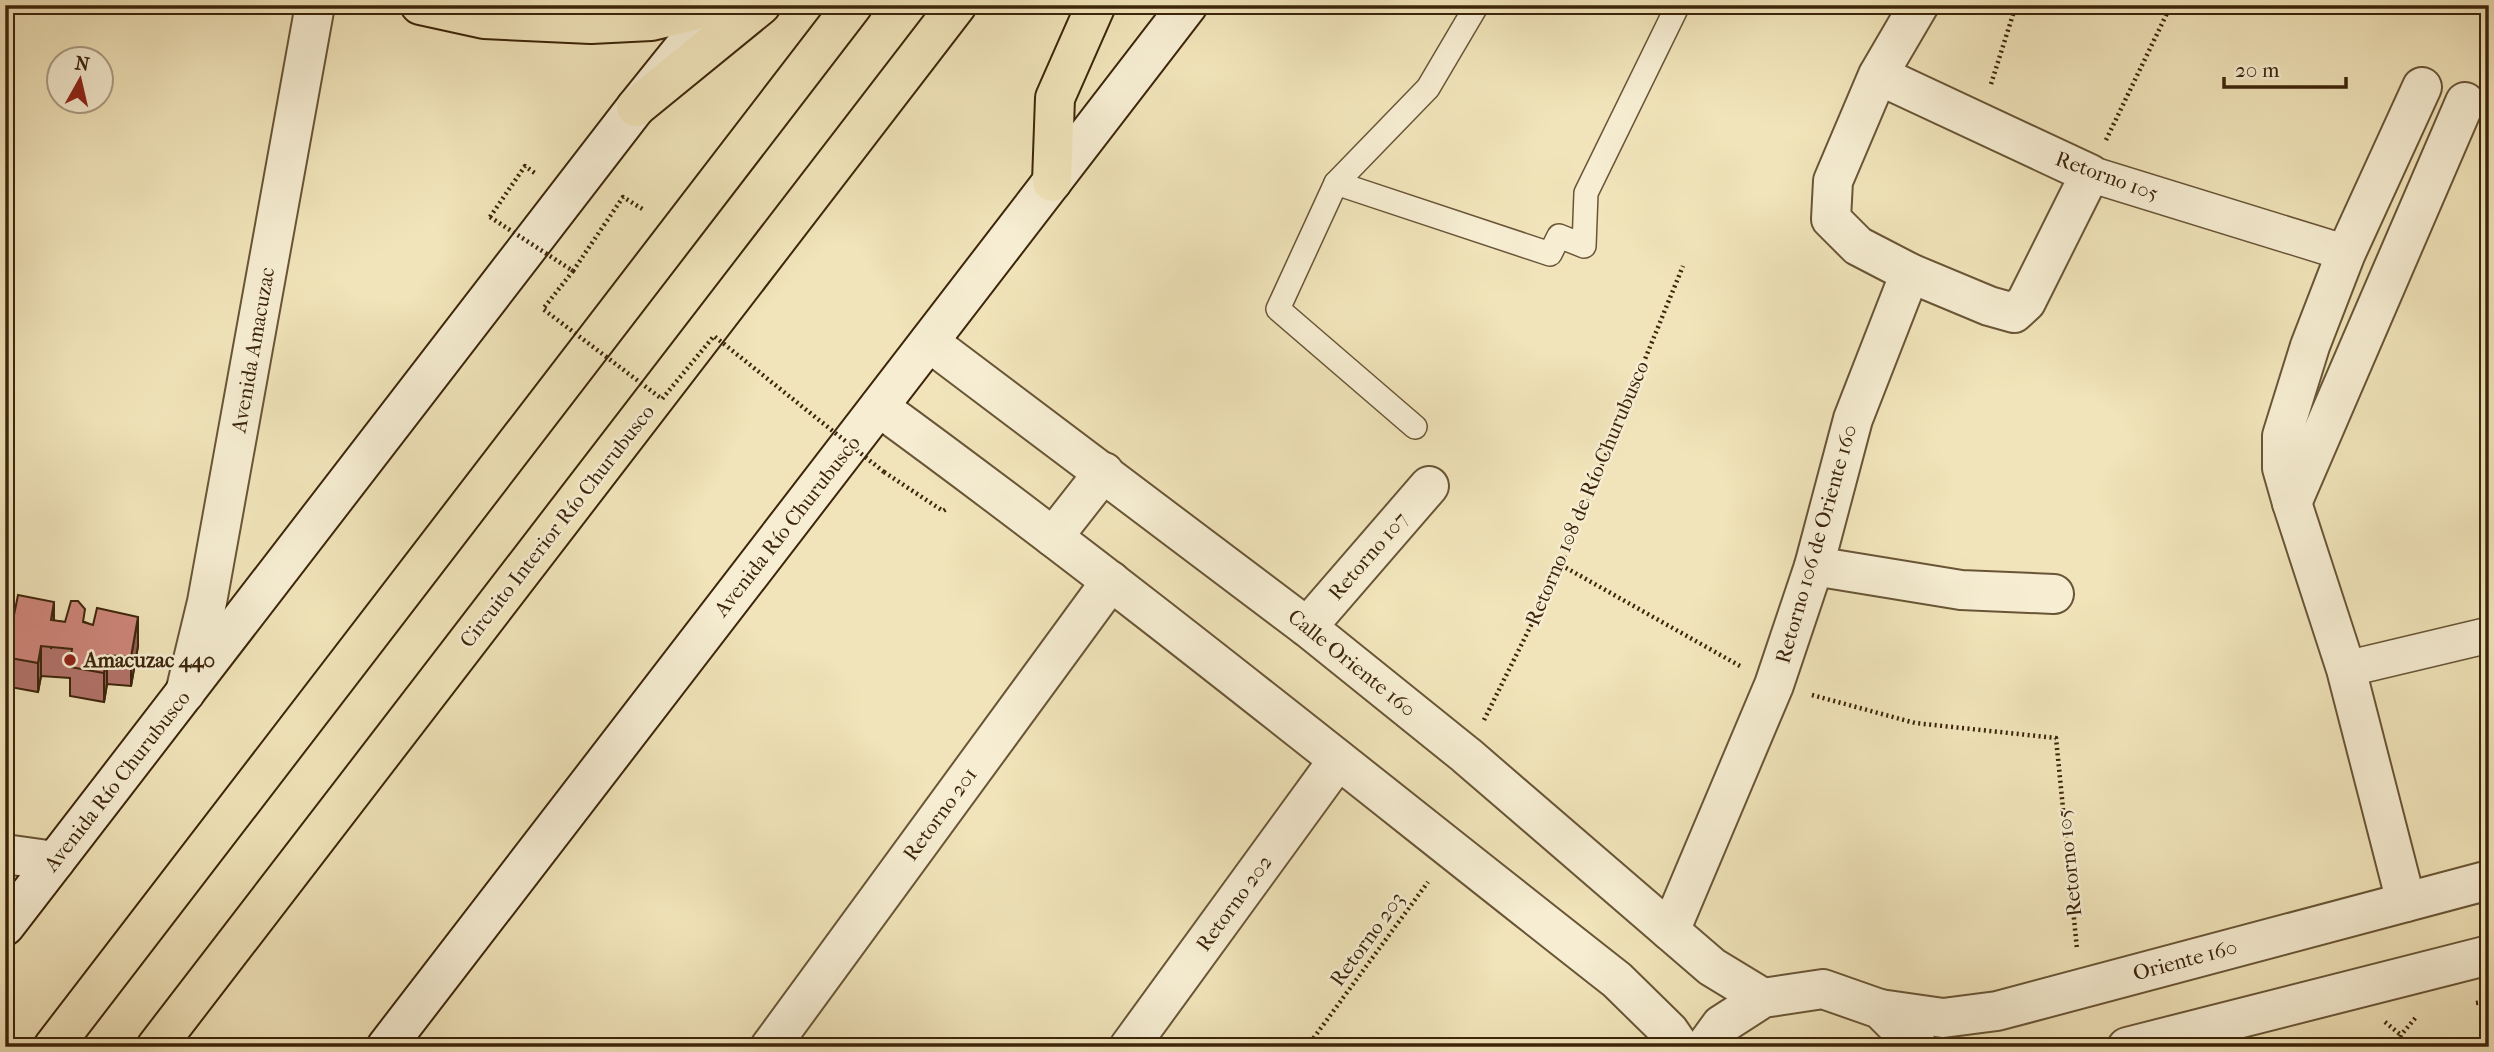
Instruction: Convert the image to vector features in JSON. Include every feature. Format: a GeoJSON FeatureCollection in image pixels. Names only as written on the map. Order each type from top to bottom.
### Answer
{"type":"FeatureCollection","features":[{"type":"Feature","properties":{"kind":"main road"},"geometry":{"type":"LineString","coordinates":[[420,5],[591,24],[651,21],[718,5]]}},
{"type":"Feature","properties":{"kind":"main road"},"geometry":{"type":"LineString","coordinates":[[636,107],[761,5]]}},
{"type":"Feature","properties":{"kind":"main road"},"geometry":{"type":"LineString","coordinates":[[53,1047],[853,5]]}},
{"type":"Feature","properties":{"kind":"main road","name":"Circuito Interior Río Churubusco"},"geometry":{"type":"LineString","coordinates":[[156,1047],[957,5]]}},
{"type":"Feature","properties":{"kind":"main road"},"geometry":{"type":"LineString","coordinates":[[1052,182],[1055,98],[1096,5]]}},
{"type":"Feature","properties":{"kind":"street","name":"Avenida Amacuzac"},"geometry":{"type":"LineString","coordinates":[[185,693],[207,602],[315,5]]}},
{"type":"Feature","properties":{"kind":"street","name":"Avenida Río Churubusco"},"geometry":{"type":"LineString","coordinates":[[9,917],[636,107],[718,5]]}},
{"type":"Feature","properties":{"kind":"street","name":"Avenida Río Churubusco"},"geometry":{"type":"LineString","coordinates":[[386,1047],[1188,5]]}},
{"type":"Feature","properties":{"kind":"street"},"geometry":{"type":"LineString","coordinates":[[1919,5],[1878,75],[1833,181],[1831,219],[1858,246],[1910,273],[1989,306],[2014,313],[2026,302],[2090,174]]}},
{"type":"Feature","properties":{"kind":"street","name":"Retorno 105"},"geometry":{"type":"LineString","coordinates":[[1878,75],[2090,174],[2346,253]]}},
{"type":"Feature","properties":{"kind":"street"},"geometry":{"type":"LineString","coordinates":[[2406,902],[2346,669],[2282,468],[2282,436],[2310,346],[2346,253],[2422,87]]}},
{"type":"Feature","properties":{"kind":"street"},"geometry":{"type":"LineString","coordinates":[[2292,503],[2465,102]]}},
{"type":"Feature","properties":{"kind":"street","name":"Retorno 106 de Oriente 160"},"geometry":{"type":"LineString","coordinates":[[1670,930],[1774,685],[1814,566],[1853,419],[1910,273]]}},
{"type":"Feature","properties":{"kind":"street","name":"Calle Oriente 160"},"geometry":{"type":"LineString","coordinates":[[929,342],[1307,627],[1466,755],[1712,967],[1763,998]]}},
{"type":"Feature","properties":{"kind":"street"},"geometry":{"type":"LineString","coordinates":[[878,407],[1111,582],[1616,981],[1669,1031],[1680,1047]]}},
{"type":"Feature","properties":{"kind":"street"},"geometry":{"type":"LineString","coordinates":[[1053,537],[1104,472]]}},
{"type":"Feature","properties":{"kind":"street","name":"Retorno 107"},"geometry":{"type":"LineString","coordinates":[[1307,627],[1429,486]]}},
{"type":"Feature","properties":{"kind":"street"},"geometry":{"type":"LineString","coordinates":[[1814,566],[1961,590],[2054,594]]}},
{"type":"Feature","properties":{"kind":"street","name":"Retorno 201"},"geometry":{"type":"LineString","coordinates":[[770,1047],[1111,582]]}},
{"type":"Feature","properties":{"kind":"street"},"geometry":{"type":"LineString","coordinates":[[2346,669],[2489,635]]}},
{"type":"Feature","properties":{"kind":"street","name":"Retorno 202"},"geometry":{"type":"LineString","coordinates":[[1129,1047],[1338,760]]}},
{"type":"Feature","properties":{"kind":"street"},"geometry":{"type":"LineString","coordinates":[[5,854],[55,861]]}},
{"type":"Feature","properties":{"kind":"street","name":"Oriente 160"},"geometry":{"type":"LineString","coordinates":[[1880,1009],[1943,1018],[1997,1011],[2489,880]]}},
{"type":"Feature","properties":{"kind":"street"},"geometry":{"type":"LineString","coordinates":[[2127,1047],[2489,954]]}},
{"type":"Feature","properties":{"kind":"street"},"geometry":{"type":"LineString","coordinates":[[1705,1047],[1721,1025],[1763,998],[1823,989],[1880,1009],[1918,1047]]}},
{"type":"Feature","properties":{"kind":"lane"},"geometry":{"type":"LineString","coordinates":[[1415,427],[1278,309],[1336,183],[1427,88],[1477,5]]}},
{"type":"Feature","properties":{"kind":"lane"},"geometry":{"type":"LineString","coordinates":[[1336,183],[1550,254],[1559,236],[1584,246],[1586,193],[1678,5]]}},
{"type":"Feature","properties":{"kind":"path"},"geometry":{"type":"LineString","coordinates":[[1979,123],[2016,5]]}},
{"type":"Feature","properties":{"kind":"path"},"geometry":{"type":"LineString","coordinates":[[2090,174],[2171,5]]}},
{"type":"Feature","properties":{"kind":"path"},"geometry":{"type":"LineString","coordinates":[[525,166],[490,217],[573,271]]}},
{"type":"Feature","properties":{"kind":"path"},"geometry":{"type":"LineString","coordinates":[[623,197],[573,271],[543,309],[662,399],[714,336],[884,472],[943,511]]}},
{"type":"Feature","properties":{"kind":"path","name":"Retorno 108 de Río Churubusco"},"geometry":{"type":"LineString","coordinates":[[1466,755],[1561,565],[1683,266]]}},
{"type":"Feature","properties":{"kind":"path","name":"Retorno 105"},"geometry":{"type":"LineString","coordinates":[[2056,738],[2081,988]]}},
{"type":"Feature","properties":{"kind":"path","name":"Retorno 203"},"geometry":{"type":"LineString","coordinates":[[1307,1047],[1450,850]]}},
{"type":"Feature","properties":{"kind":"path"},"geometry":{"type":"LineString","coordinates":[[2466,1005],[2489,1001]]}},
{"type":"Feature","properties":{"kind":"path"},"geometry":{"type":"LineString","coordinates":[[2396,1047],[2401,1035],[2420,1013]]}},
{"type":"Feature","properties":{"kind":"building"},"geometry":{"type":"Polygon","coordinates":[[[18,595],[54,602],[51,620],[65,622],[71,601],[78,601],[85,609],[83,622],[93,625],[97,608],[138,617],[131,657],[107,655],[104,673],[70,667],[72,649],[41,646],[38,663],[10,658],[12,638],[5,637],[5,614],[14,615],[18,595]]]}},
{"type":"Feature","properties":{"kind":"place","name":"Amacuzac 440"},"geometry":{"type":"Point","coordinates":[70,660]}}]}
